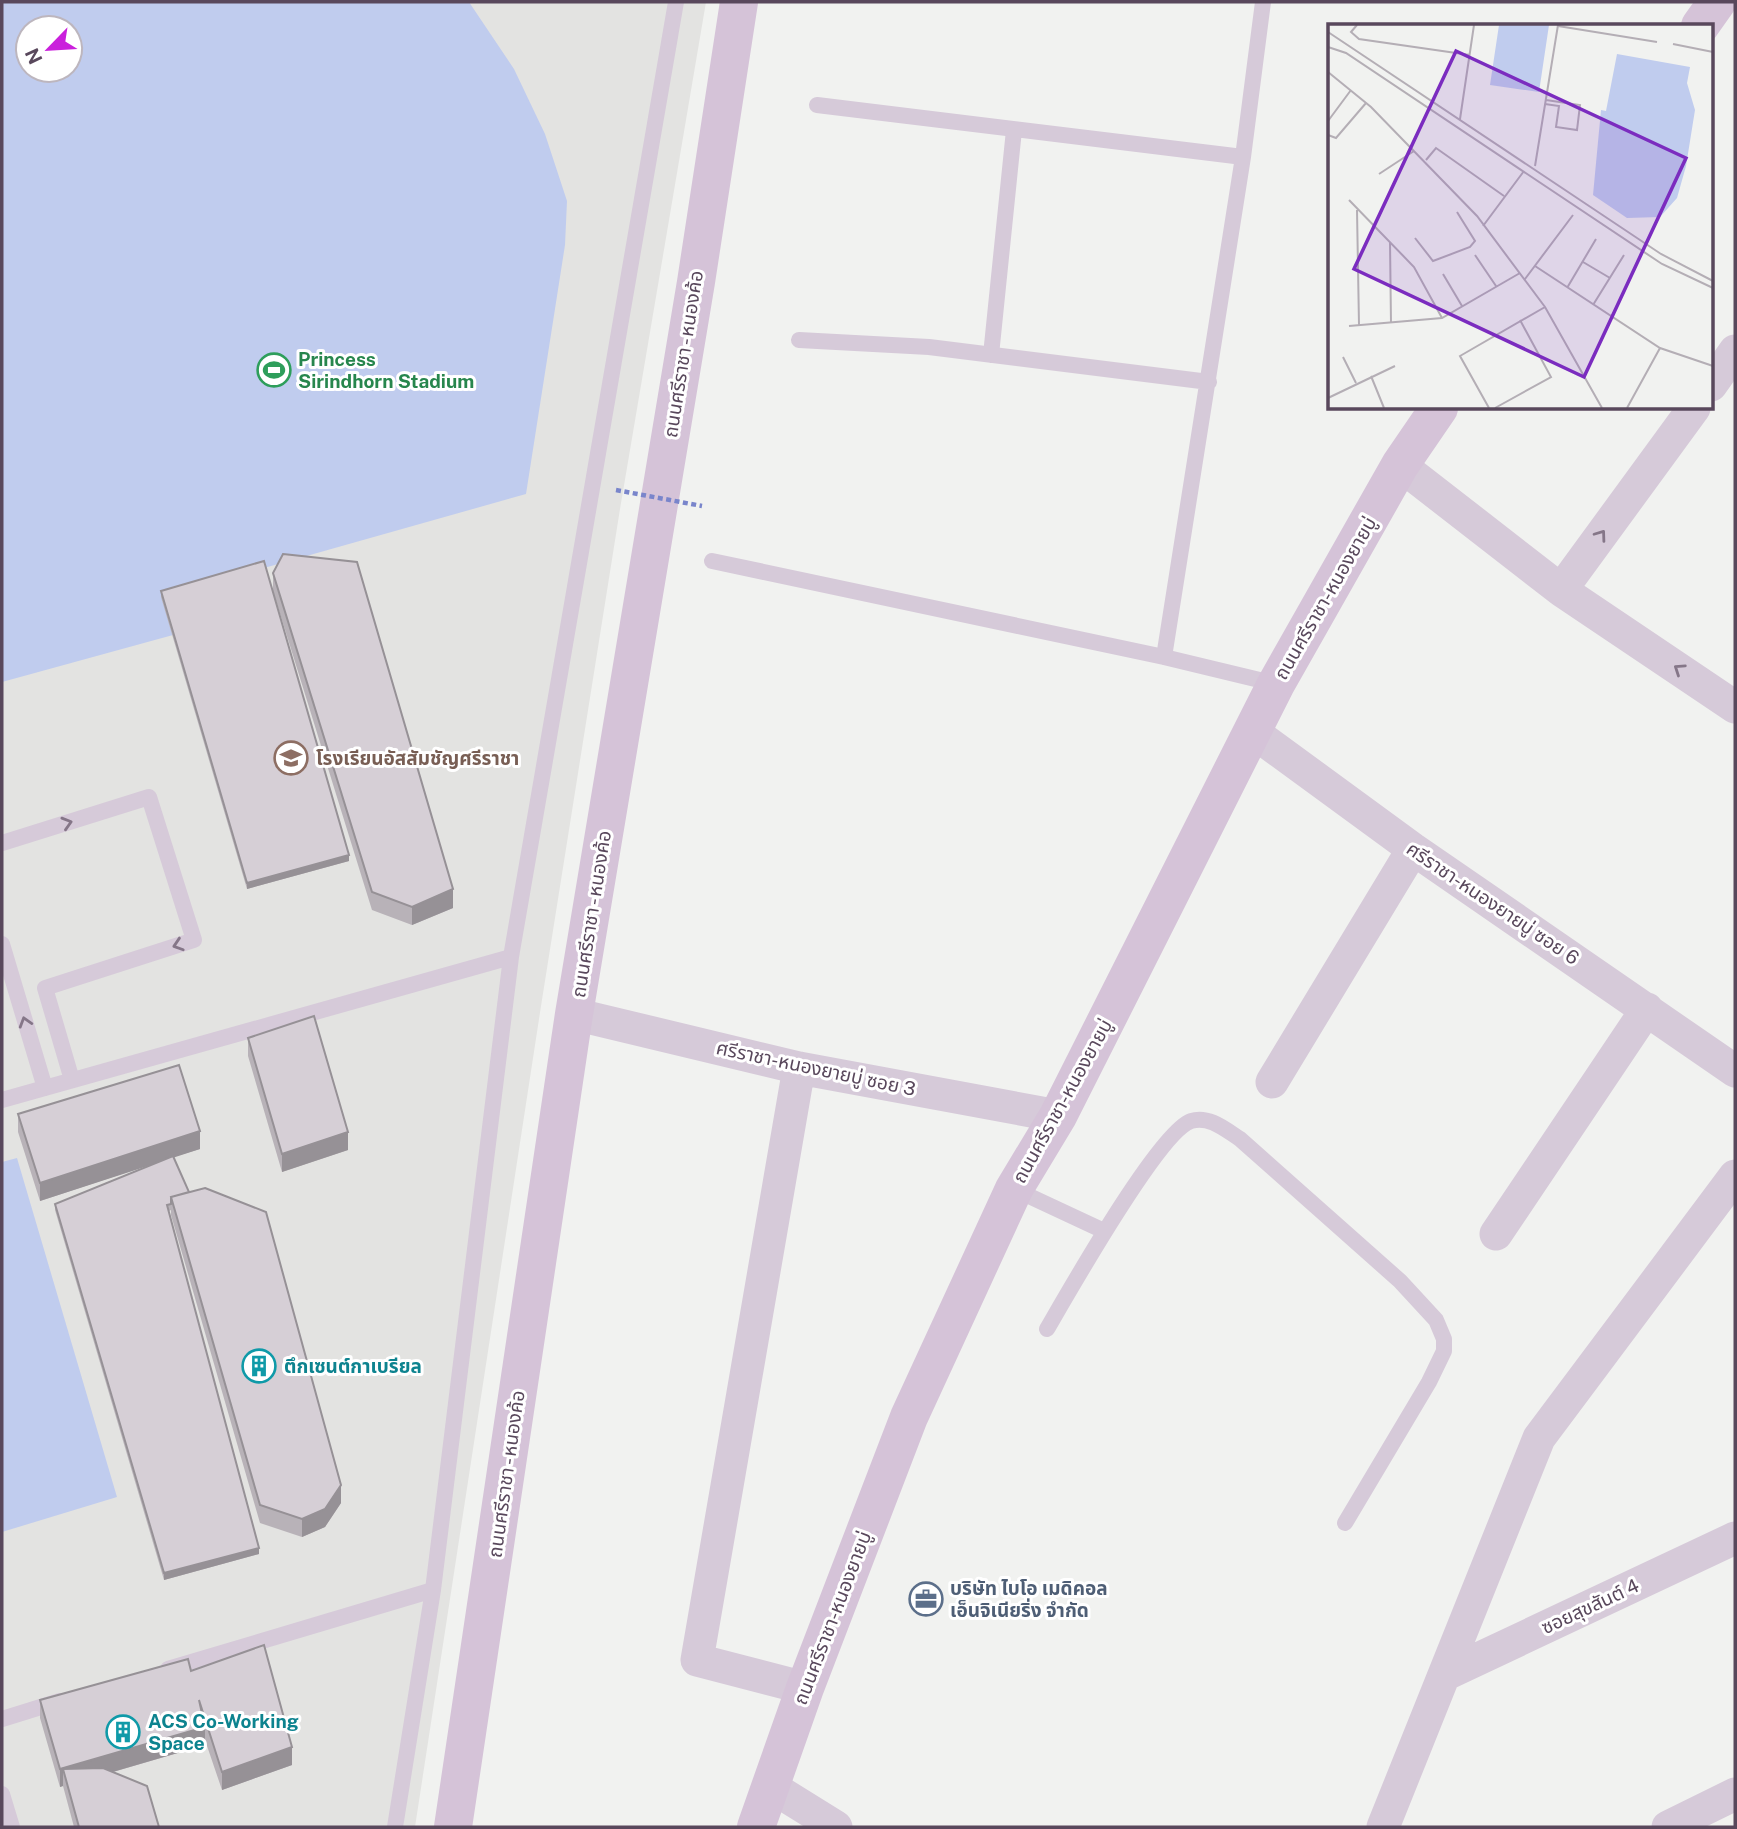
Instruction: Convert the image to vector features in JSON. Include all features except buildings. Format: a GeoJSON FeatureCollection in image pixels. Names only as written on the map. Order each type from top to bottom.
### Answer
{"type":"FeatureCollection","features":[{"type":"Feature","properties":{"kind":"main road","name":"ถนนศรีราชา - หนองค้อ"},"geometry":{"type":"LineString","coordinates":[[453,1827],[574,1014],[739,2]]}},
{"type":"Feature","properties":{"kind":"main road"},"geometry":{"type":"LineString","coordinates":[[1701,24],[1717,2]]}},
{"type":"Feature","properties":{"kind":"main road","name":"ถนนศรีราชา-หนองยายบู่"},"geometry":{"type":"LineString","coordinates":[[756,1827],[805,1688],[908,1417],[1014,1189],[1058,1115],[1276,684],[1400,465],[1439,410]]}},
{"type":"Feature","properties":{"kind":"street"},"geometry":{"type":"LineString","coordinates":[[1712,384],[1735,351]]}},
{"type":"Feature","properties":{"kind":"street"},"geometry":{"type":"LineString","coordinates":[[1561,590],[1693,410]]}},
{"type":"Feature","properties":{"kind":"street"},"geometry":{"type":"LineString","coordinates":[[1400,465],[1561,590],[1735,707]]}},
{"type":"Feature","properties":{"kind":"street","name":"ศรีราชา-หนองยายบู่ ซอย 6"},"geometry":{"type":"LineString","coordinates":[[1252,732],[1413,849],[1735,1071]]}},
{"type":"Feature","properties":{"kind":"street"},"geometry":{"type":"LineString","coordinates":[[1272,1082],[1413,849]]}},
{"type":"Feature","properties":{"kind":"street"},"geometry":{"type":"LineString","coordinates":[[1496,1234],[1647,1009]]}},
{"type":"Feature","properties":{"kind":"street","name":"ศรีราชา-หนองยายบู่ ซอย 3"},"geometry":{"type":"LineString","coordinates":[[574,1014],[799,1068],[1058,1115]]}},
{"type":"Feature","properties":{"kind":"street"},"geometry":{"type":"LineString","coordinates":[[799,1068],[697,1660],[805,1688]]}},
{"type":"Feature","properties":{"kind":"street"},"geometry":{"type":"LineString","coordinates":[[1383,1827],[1539,1438],[1735,1176]]}},
{"type":"Feature","properties":{"kind":"street","name":"ซอยสุขสันต์ 4"},"geometry":{"type":"LineString","coordinates":[[1444,1675],[1735,1538]]}},
{"type":"Feature","properties":{"kind":"street"},"geometry":{"type":"LineString","coordinates":[[770,1786],[836,1827]]}},
{"type":"Feature","properties":{"kind":"street"},"geometry":{"type":"LineString","coordinates":[[1668,1827],[1735,1794]]}},
{"type":"Feature","properties":{"kind":"lane"},"geometry":{"type":"LineString","coordinates":[[395,1827],[433,1590],[511,957],[676,2]]}},
{"type":"Feature","properties":{"kind":"lane"},"geometry":{"type":"LineString","coordinates":[[1164,657],[1209,382],[1263,2]]}},
{"type":"Feature","properties":{"kind":"lane"},"geometry":{"type":"LineString","coordinates":[[817,105],[1243,157]]}},
{"type":"Feature","properties":{"kind":"lane"},"geometry":{"type":"LineString","coordinates":[[991,355],[1014,130]]}},
{"type":"Feature","properties":{"kind":"lane"},"geometry":{"type":"LineString","coordinates":[[799,340],[929,347],[1209,382]]}},
{"type":"Feature","properties":{"kind":"lane"},"geometry":{"type":"LineString","coordinates":[[712,561],[1164,657],[1276,684]]}},
{"type":"Feature","properties":{"kind":"lane"},"geometry":{"type":"LineString","coordinates":[[2,843],[149,797],[194,940],[45,988],[72,1080]]}},
{"type":"Feature","properties":{"kind":"lane"},"geometry":{"type":"LineString","coordinates":[[2,944],[45,1088]]}},
{"type":"Feature","properties":{"kind":"lane"},"geometry":{"type":"LineString","coordinates":[[2,1100],[511,957]]}},
{"type":"Feature","properties":{"kind":"lane"},"geometry":{"type":"LineString","coordinates":[[1047,1329],[1104,1231],[1153,1162],[1182,1127],[1192,1121],[1211,1121],[1250,1148],[1400,1281],[1436,1320],[1444,1339],[1444,1351],[1429,1382],[1345,1523]]}},
{"type":"Feature","properties":{"kind":"lane"},"geometry":{"type":"LineString","coordinates":[[1014,1189],[1104,1231]]}},
{"type":"Feature","properties":{"kind":"lane"},"geometry":{"type":"LineString","coordinates":[[159,1672],[433,1590]]}},
{"type":"Feature","properties":{"kind":"lane"},"geometry":{"type":"LineString","coordinates":[[2,1719],[80,1695]]}},
{"type":"Feature","properties":{"kind":"lane"},"geometry":{"type":"LineString","coordinates":[[2,1794],[12,1827]]}},
{"type":"Feature","properties":{"kind":"path"},"geometry":{"type":"LineString","coordinates":[[616,490],[702,506]]}},
{"type":"Feature","properties":{"kind":"shaded area","name":"โรงเรียนอัสสัมชัญศรีราชา"},"geometry":{"type":"Polygon","coordinates":[[[2,2],[706,2],[620,509],[415,1827],[2,1827],[2,2]]]}},
{"type":"Feature","properties":{"kind":"shaded area","name":"Princess Sirindhorn Stadium"},"geometry":{"type":"Polygon","coordinates":[[[2,2],[469,2],[514,69],[545,134],[567,201],[565,245],[526,494],[264,568],[173,635],[2,682],[2,2]]]}},
{"type":"Feature","properties":{"kind":"shaded area"},"geometry":{"type":"Polygon","coordinates":[[[17,1158],[117,1497],[2,1532],[2,1162],[17,1158]]]}},
{"type":"Feature","properties":{"kind":"place","name":"Princess Sirindhorn Stadium"},"geometry":{"type":"Point","coordinates":[274,370]}},
{"type":"Feature","properties":{"kind":"place","name":"โรงเรียนอัสสัมชัญศรีราชา"},"geometry":{"type":"Point","coordinates":[291,758]}},
{"type":"Feature","properties":{"kind":"place","name":"ตึกเซนต์กาเบรียล"},"geometry":{"type":"Point","coordinates":[259,1366]}},
{"type":"Feature","properties":{"kind":"place","name":"บริษัท ไบโอ เมดิคอล เอ็นจิเนียริ่ง จำกัด"},"geometry":{"type":"Point","coordinates":[926,1599]}},
{"type":"Feature","properties":{"kind":"place","name":"ACS Co-Working Space"},"geometry":{"type":"Point","coordinates":[123,1732]}}]}
